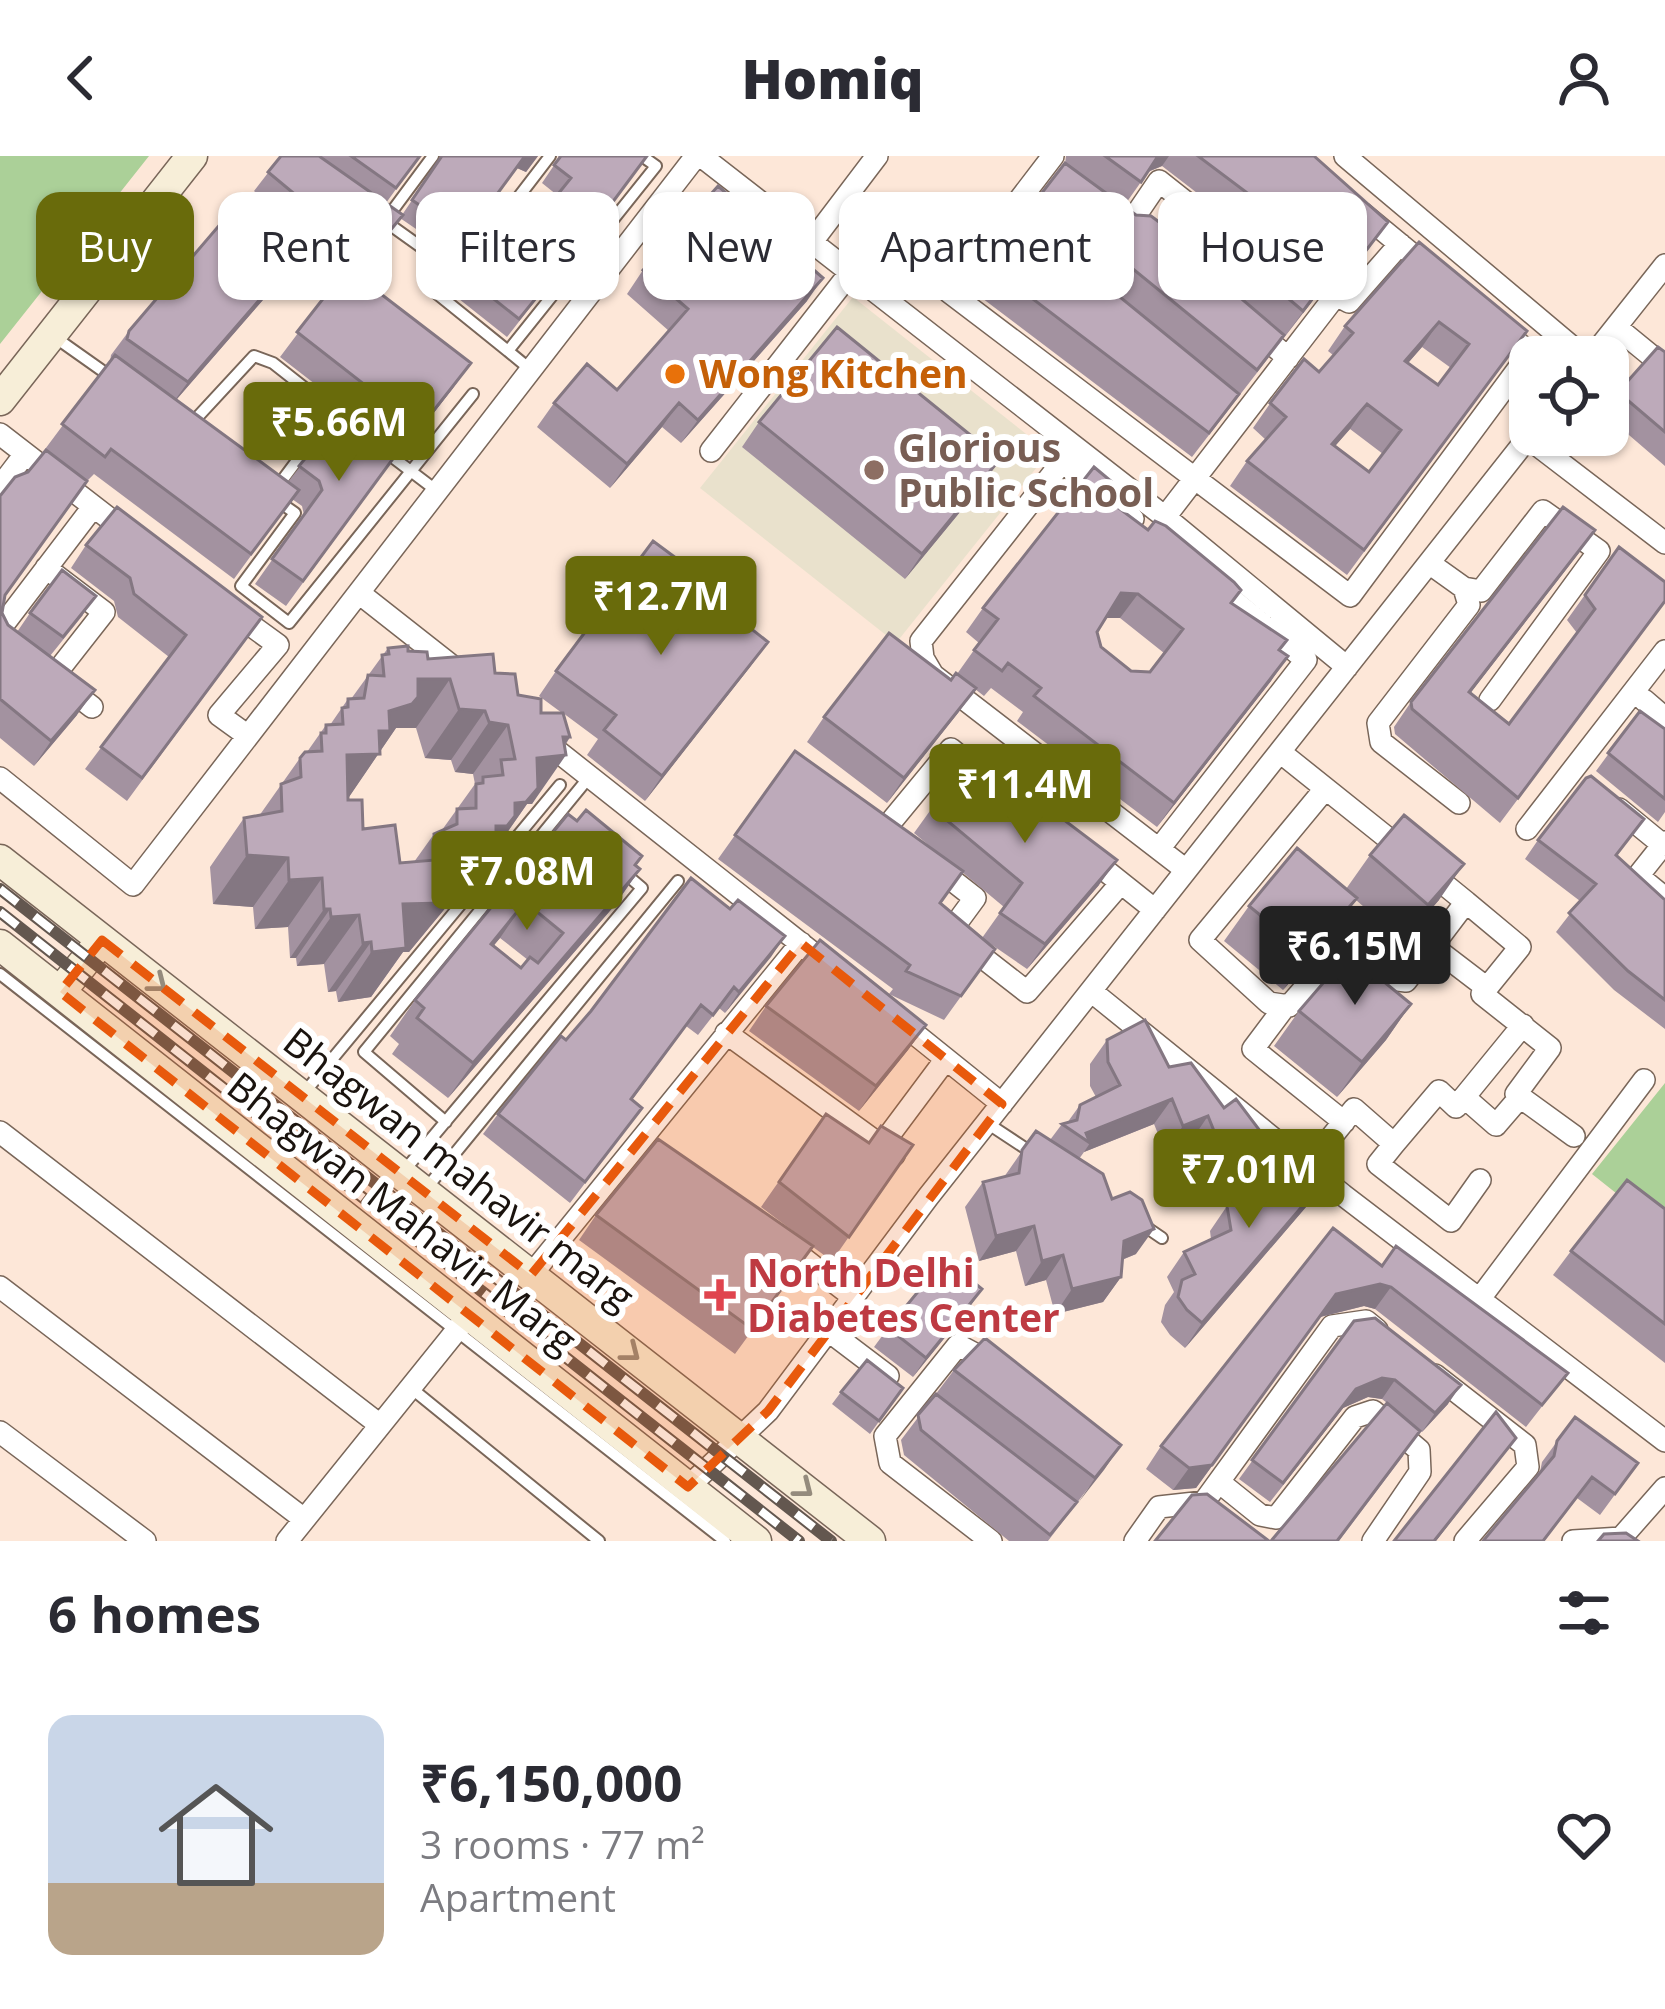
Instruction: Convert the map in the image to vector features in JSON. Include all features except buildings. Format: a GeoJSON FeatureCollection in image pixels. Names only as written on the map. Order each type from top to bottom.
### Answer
{"type":"FeatureCollection","features":[{"type":"Feature","properties":{"kind":"main road"},"geometry":{"type":"LineString","coordinates":[[0,400],[192,156]]}},
{"type":"Feature","properties":{"kind":"main road","name":"Bhagwan mahavir marg"},"geometry":{"type":"LineString","coordinates":[[0,860],[870,1541]]}},
{"type":"Feature","properties":{"kind":"main road"},"geometry":{"type":"LineString","coordinates":[[60,992],[102,940]]}},
{"type":"Feature","properties":{"kind":"main road","name":"Bhagwan Mahavir Marg"},"geometry":{"type":"LineString","coordinates":[[0,945],[463,1321],[756,1541]]}},
{"type":"Feature","properties":{"kind":"street"},"geometry":{"type":"LineString","coordinates":[[0,778],[133,885],[699,156],[745,192]]}},
{"type":"Feature","properties":{"kind":"street"},"geometry":{"type":"LineString","coordinates":[[815,238],[878,156]]}},
{"type":"Feature","properties":{"kind":"street"},"geometry":{"type":"LineString","coordinates":[[1345,156],[1563,336]]}},
{"type":"Feature","properties":{"kind":"street"},"geometry":{"type":"LineString","coordinates":[[1032,192],[1053,168]]}},
{"type":"Feature","properties":{"kind":"street"},"geometry":{"type":"LineString","coordinates":[[1134,218],[1159,181],[1231,238],[1196,280],[1288,358]]}},
{"type":"Feature","properties":{"kind":"street"},"geometry":{"type":"LineString","coordinates":[[1367,217],[1449,285]]}},
{"type":"Feature","properties":{"kind":"street"},"geometry":{"type":"LineString","coordinates":[[1165,517],[1336,295],[1349,302],[1400,244]]}},
{"type":"Feature","properties":{"kind":"street"},"geometry":{"type":"LineString","coordinates":[[815,246],[839,265]]}},
{"type":"Feature","properties":{"kind":"street"},"geometry":{"type":"LineString","coordinates":[[1608,336],[1665,265]]}},
{"type":"Feature","properties":{"kind":"street"},"geometry":{"type":"LineString","coordinates":[[711,451],[839,287]]}},
{"type":"Feature","properties":{"kind":"street"},"geometry":{"type":"LineString","coordinates":[[882,300],[1306,660],[1159,849]]}},
{"type":"Feature","properties":{"kind":"street"},"geometry":{"type":"LineString","coordinates":[[959,300],[1350,596],[1530,353],[1482,312]]}},
{"type":"Feature","properties":{"kind":"street"},"geometry":{"type":"LineString","coordinates":[[1616,327],[1665,368]]}},
{"type":"Feature","properties":{"kind":"street"},"geometry":{"type":"LineString","coordinates":[[1225,402],[1243,417]]}},
{"type":"Feature","properties":{"kind":"street"},"geometry":{"type":"LineString","coordinates":[[0,434],[148,548]]}},
{"type":"Feature","properties":{"kind":"street"},"geometry":{"type":"LineString","coordinates":[[0,487],[25,454]]}},
{"type":"Feature","properties":{"kind":"street"},"geometry":{"type":"LineString","coordinates":[[1069,455],[1165,517],[1347,668]]}},
{"type":"Feature","properties":{"kind":"street"},"geometry":{"type":"LineString","coordinates":[[1069,455],[921,641],[922,658],[933,675],[1186,870]]}},
{"type":"Feature","properties":{"kind":"street"},"geometry":{"type":"LineString","coordinates":[[688,1487],[768,1411],[826,1329],[1514,456]]}},
{"type":"Feature","properties":{"kind":"street"},"geometry":{"type":"LineString","coordinates":[[1553,456],[1665,544]]}},
{"type":"Feature","properties":{"kind":"street"},"geometry":{"type":"LineString","coordinates":[[4,638],[46,568],[93,507]]}},
{"type":"Feature","properties":{"kind":"street"},"geometry":{"type":"LineString","coordinates":[[1430,563],[1465,588],[1481,591],[1544,511],[1607,557],[1490,700]]}},
{"type":"Feature","properties":{"kind":"street"},"geometry":{"type":"LineString","coordinates":[[46,568],[104,612],[45,672],[92,707]]}},
{"type":"Feature","properties":{"kind":"street"},"geometry":{"type":"LineString","coordinates":[[1459,802],[1381,742],[1378,723],[1469,605],[1465,588]]}},
{"type":"Feature","properties":{"kind":"street"},"geometry":{"type":"LineString","coordinates":[[359,592],[483,692]]}},
{"type":"Feature","properties":{"kind":"street"},"geometry":{"type":"LineString","coordinates":[[223,604],[278,646],[218,715],[248,736]]}},
{"type":"Feature","properties":{"kind":"street"},"geometry":{"type":"LineString","coordinates":[[1665,651],[1530,832],[1665,675]]}},
{"type":"Feature","properties":{"kind":"street"},"geometry":{"type":"LineString","coordinates":[[1644,700],[1665,718]]}},
{"type":"Feature","properties":{"kind":"street"},"geometry":{"type":"LineString","coordinates":[[519,720],[1002,1104]]}},
{"type":"Feature","properties":{"kind":"street"},"geometry":{"type":"LineString","coordinates":[[1009,796],[951,749],[876,823],[975,898],[950,932],[1027,992],[1121,883]]}},
{"type":"Feature","properties":{"kind":"street"},"geometry":{"type":"LineString","coordinates":[[1280,752],[1520,947],[1482,994],[1550,1048],[1516,1094],[1574,1136]]}},
{"type":"Feature","properties":{"kind":"street"},"geometry":{"type":"LineString","coordinates":[[1581,778],[1664,843],[1638,876],[1665,898]]}},
{"type":"Feature","properties":{"kind":"street"},"geometry":{"type":"LineString","coordinates":[[1286,1005],[1270,1003],[1200,940],[1290,847],[1325,789]]}},
{"type":"Feature","properties":{"kind":"street"},"geometry":{"type":"LineString","coordinates":[[1065,839],[1156,910]]}},
{"type":"Feature","properties":{"kind":"street"},"geometry":{"type":"LineString","coordinates":[[1344,1122],[1253,1048],[1326,964],[1352,958],[1382,978],[1406,980],[1466,902]]}},
{"type":"Feature","properties":{"kind":"street"},"geometry":{"type":"LineString","coordinates":[[531,1275],[652,1141],[726,1034],[801,943]]}},
{"type":"Feature","properties":{"kind":"street"},"geometry":{"type":"LineString","coordinates":[[1432,946],[1487,988]]}},
{"type":"Feature","properties":{"kind":"street"},"geometry":{"type":"LineString","coordinates":[[1091,991],[1308,1166],[1663,1435]]}},
{"type":"Feature","properties":{"kind":"street"},"geometry":{"type":"LineString","coordinates":[[1480,1180],[1451,1221],[1378,1163],[1439,1091],[1456,1107],[1523,1025]]}},
{"type":"Feature","properties":{"kind":"street"},"geometry":{"type":"LineString","coordinates":[[726,1034],[887,1150],[946,1059]]}},
{"type":"Feature","properties":{"kind":"street"},"geometry":{"type":"LineString","coordinates":[[1481,1297],[1644,1080]]}},
{"type":"Feature","properties":{"kind":"street"},"geometry":{"type":"LineString","coordinates":[[1465,1097],[1496,1125],[1520,1097]]}},
{"type":"Feature","properties":{"kind":"street"},"geometry":{"type":"LineString","coordinates":[[1308,1166],[1354,1109],[1394,1144]]}},
{"type":"Feature","properties":{"kind":"street"},"geometry":{"type":"LineString","coordinates":[[0,1132],[380,1425]]}},
{"type":"Feature","properties":{"kind":"street"},"geometry":{"type":"LineString","coordinates":[[765,1228],[852,1296]]}},
{"type":"Feature","properties":{"kind":"street"},"geometry":{"type":"LineString","coordinates":[[0,1286],[304,1519]]}},
{"type":"Feature","properties":{"kind":"street"},"geometry":{"type":"LineString","coordinates":[[287,1541],[463,1321]]}},
{"type":"Feature","properties":{"kind":"street"},"geometry":{"type":"LineString","coordinates":[[1135,1541],[1159,1507],[1204,1502],[1332,1326],[1366,1321],[1525,1445],[1528,1467],[1466,1541]]}},
{"type":"Feature","properties":{"kind":"street"},"geometry":{"type":"LineString","coordinates":[[826,1329],[923,1403]]}},
{"type":"Feature","properties":{"kind":"street"},"geometry":{"type":"LineString","coordinates":[[992,1541],[890,1463],[885,1436],[923,1403],[958,1345],[976,1350],[1012,1378]]}},
{"type":"Feature","properties":{"kind":"street"},"geometry":{"type":"LineString","coordinates":[[1219,1482],[1260,1515],[1276,1518],[1355,1417],[1373,1412],[1419,1450],[1420,1472],[1373,1541]]}},
{"type":"Feature","properties":{"kind":"street"},"geometry":{"type":"LineString","coordinates":[[0,1432],[145,1541]]}},
{"type":"Feature","properties":{"kind":"street"},"geometry":{"type":"LineString","coordinates":[[1574,1541],[1621,1538],[1665,1488]]}},
{"type":"Feature","properties":{"kind":"lane"},"geometry":{"type":"LineString","coordinates":[[392,211],[433,156]]}},
{"type":"Feature","properties":{"kind":"lane"},"geometry":{"type":"LineString","coordinates":[[523,192],[550,156]]}},
{"type":"Feature","properties":{"kind":"lane"},"geometry":{"type":"LineString","coordinates":[[508,351],[656,166],[642,156]]}},
{"type":"Feature","properties":{"kind":"lane"},"geometry":{"type":"LineString","coordinates":[[445,300],[531,370]]}},
{"type":"Feature","properties":{"kind":"lane"},"geometry":{"type":"LineString","coordinates":[[51,334],[120,383]]}},
{"type":"Feature","properties":{"kind":"lane"},"geometry":{"type":"LineString","coordinates":[[186,430],[254,356],[272,363],[365,435]]}},
{"type":"Feature","properties":{"kind":"lane"},"geometry":{"type":"LineString","coordinates":[[334,411],[265,493],[295,513],[241,586],[289,623],[473,394]]}},
{"type":"Feature","properties":{"kind":"lane"},"geometry":{"type":"LineString","coordinates":[[170,418],[201,442]]}},
{"type":"Feature","properties":{"kind":"lane"},"geometry":{"type":"LineString","coordinates":[[380,447],[437,491]]}},
{"type":"Feature","properties":{"kind":"lane"},"geometry":{"type":"LineString","coordinates":[[446,1122],[364,1052],[590,776]]}},
{"type":"Feature","properties":{"kind":"lane"},"geometry":{"type":"LineString","coordinates":[[302,1096],[560,785]]}},
{"type":"Feature","properties":{"kind":"lane"},"geometry":{"type":"LineString","coordinates":[[556,816],[573,830]]}},
{"type":"Feature","properties":{"kind":"lane"},"geometry":{"type":"LineString","coordinates":[[413,1182],[446,1122],[642,888],[608,859]]}},
{"type":"Feature","properties":{"kind":"lane"},"geometry":{"type":"LineString","coordinates":[[413,1182],[678,881]]}},
{"type":"Feature","properties":{"kind":"lane"},"geometry":{"type":"LineString","coordinates":[[0,974],[463,1321],[725,1541]]}},
{"type":"Feature","properties":{"kind":"lane"},"geometry":{"type":"LineString","coordinates":[[987,1123],[1042,1159]]}},
{"type":"Feature","properties":{"kind":"lane"},"geometry":{"type":"LineString","coordinates":[[1122,1211],[1162,1238]]}},
{"type":"Feature","properties":{"kind":"lane"},"geometry":{"type":"LineString","coordinates":[[410,1388],[599,1541]]}},
{"type":"Feature","properties":{"kind":"highlighted area"},"geometry":{"type":"Polygon","coordinates":[[[102,940],[531,1275],[801,943],[1002,1104],[768,1411],[688,1487],[60,992],[102,940]]]}},
{"type":"Feature","properties":{"kind":"shaded area","name":"Glorious Public School"},"geometry":{"type":"Polygon","coordinates":[[[851,300],[857,300],[1049,452],[896,643],[700,488],[851,300]]]}},
{"type":"Feature","properties":{"kind":"green space"},"geometry":{"type":"Polygon","coordinates":[[[0,156],[149,156],[120,192],[36,192],[36,299],[0,344],[0,156]]]}},
{"type":"Feature","properties":{"kind":"green space"},"geometry":{"type":"Polygon","coordinates":[[[1665,1083],[1665,1232],[1592,1174],[1665,1083]]]}},
{"type":"Feature","properties":{"kind":"railway"},"geometry":{"type":"LineString","coordinates":[[0,889],[831,1541]]}},
{"type":"Feature","properties":{"kind":"railway"},"geometry":{"type":"LineString","coordinates":[[0,912],[799,1541]]}},
{"type":"Feature","properties":{"kind":"place","name":"Wong Kitchen"},"geometry":{"type":"Point","coordinates":[675,374]}},
{"type":"Feature","properties":{"kind":"place","name":"Glorious Public School"},"geometry":{"type":"Point","coordinates":[874,470]}},
{"type":"Feature","properties":{"kind":"place","name":"North Delhi Diabetes Center"},"geometry":{"type":"Point","coordinates":[720,1295]}}]}
